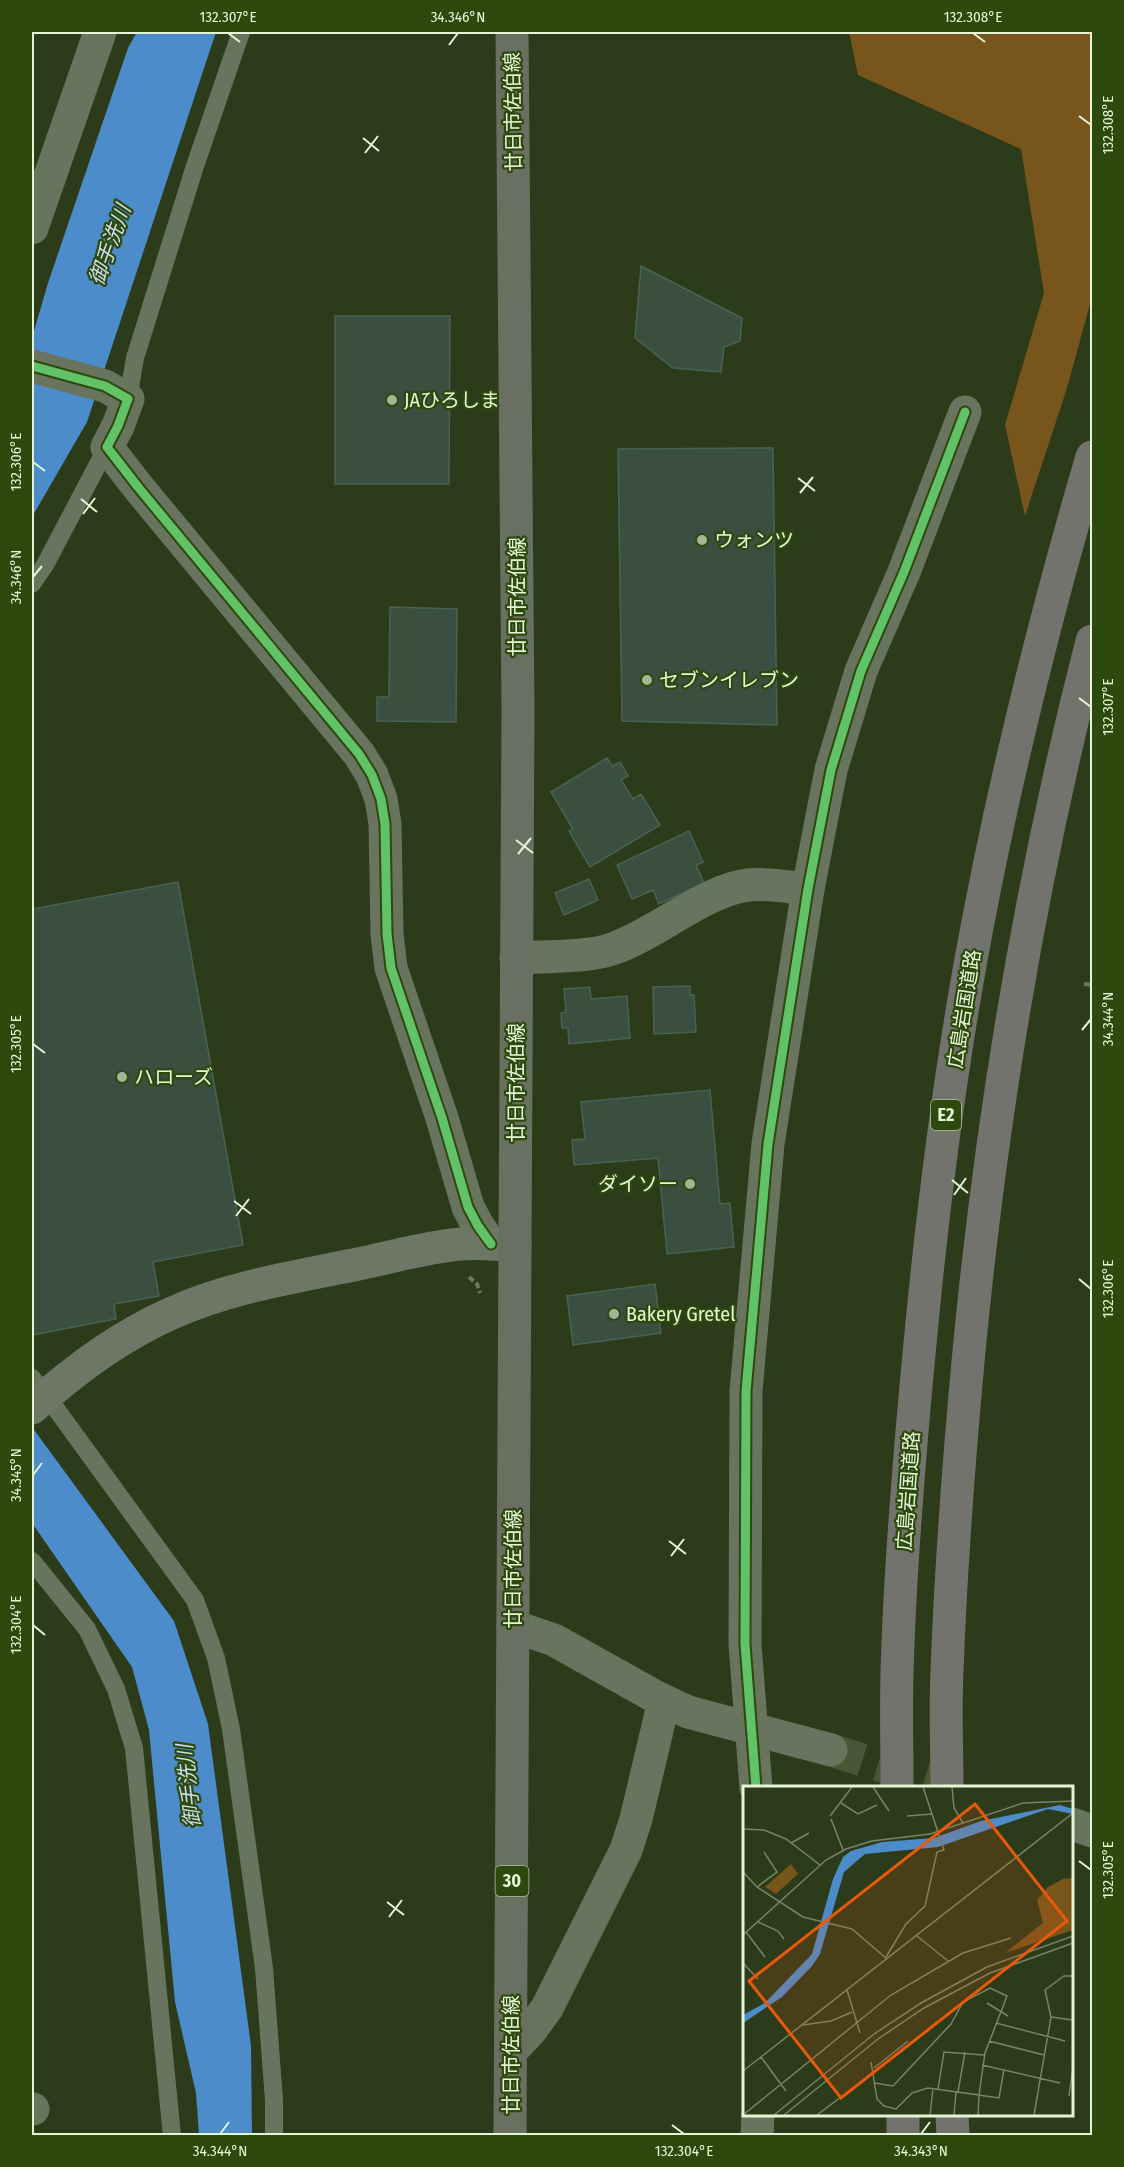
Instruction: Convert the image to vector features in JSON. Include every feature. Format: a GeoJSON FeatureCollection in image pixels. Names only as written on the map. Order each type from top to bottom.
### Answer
{"type":"FeatureCollection","features":[{"type":"Feature","properties":{"kind":"highway","name":"広島岩国道路"},"geometry":{"type":"LineString","coordinates":[[897,1786],[897,1673],[904,1531],[929,1247],[948,1106],[970,965],[998,826],[1029,687],[1092,457]]}},
{"type":"Feature","properties":{"kind":"highway"},"geometry":{"type":"LineString","coordinates":[[947,1786],[947,1674],[954,1533],[978,1252],[1019,974],[1046,836],[1092,640]]}},
{"type":"Feature","properties":{"kind":"highway"},"geometry":{"type":"LineString","coordinates":[[903,2116],[903,2136]]}},
{"type":"Feature","properties":{"kind":"highway"},"geometry":{"type":"LineString","coordinates":[[952,2116],[953,2136]]}},
{"type":"Feature","properties":{"kind":"main road","name":"廿日市佐伯線"},"geometry":{"type":"LineString","coordinates":[[510,2136],[513,1626],[503,1245],[516,958],[518,589],[512,32]]}},
{"type":"Feature","properties":{"kind":"street"},"geometry":{"type":"LineString","coordinates":[[32,228],[44,156],[100,32]]}},
{"type":"Feature","properties":{"kind":"street"},"geometry":{"type":"LineString","coordinates":[[32,366],[117,393],[118,426],[107,447],[138,488],[358,754],[372,775],[381,799],[385,824],[387,934],[392,968],[442,1118],[461,1187],[478,1226],[503,1245]]}},
{"type":"Feature","properties":{"kind":"street"},"geometry":{"type":"LineString","coordinates":[[756,1786],[746,1644],[746,1391],[768,1144],[808,889],[831,770],[861,671],[904,572],[964,412]]}},
{"type":"Feature","properties":{"kind":"street"},"geometry":{"type":"LineString","coordinates":[[516,958],[594,953],[614,949],[699,904],[738,887],[759,885],[808,889]]}},
{"type":"Feature","properties":{"kind":"street"},"geometry":{"type":"LineString","coordinates":[[36,1397],[126,1336],[171,1314],[217,1296],[444,1246],[503,1245]]}},
{"type":"Feature","properties":{"kind":"street"},"geometry":{"type":"LineString","coordinates":[[513,1626],[559,1642],[688,1712],[831,1750]]}},
{"type":"Feature","properties":{"kind":"street"},"geometry":{"type":"LineString","coordinates":[[511,2051],[531,2030],[547,2008],[626,1850],[636,1820],[664,1701]]}},
{"type":"Feature","properties":{"kind":"street"},"geometry":{"type":"LineString","coordinates":[[1073,1825],[1092,1831]]}},
{"type":"Feature","properties":{"kind":"street"},"geometry":{"type":"LineString","coordinates":[[757,2136],[758,2116]]}},
{"type":"Feature","properties":{"kind":"lane"},"geometry":{"type":"LineString","coordinates":[[117,393],[138,347],[195,166],[241,32]]}},
{"type":"Feature","properties":{"kind":"lane"},"geometry":{"type":"LineString","coordinates":[[32,584],[45,565],[107,447]]}},
{"type":"Feature","properties":{"kind":"lane"},"geometry":{"type":"LineString","coordinates":[[36,1397],[195,1600],[216,1658],[231,1729],[264,1968],[274,2100],[273,2136]]}},
{"type":"Feature","properties":{"kind":"lane"},"geometry":{"type":"LineString","coordinates":[[32,1561],[87,1629],[116,1689],[134,1748],[172,2136]]}},
{"type":"Feature","properties":{"kind":"path"},"geometry":{"type":"LineString","coordinates":[[1084,984],[1092,985]]}},
{"type":"Feature","properties":{"kind":"shaded area"},"geometry":{"type":"Polygon","coordinates":[[[849,32],[1092,32],[1092,297],[1067,388],[1025,516],[1005,425],[1044,293],[1021,149],[858,75],[849,32]]]}},
{"type":"Feature","properties":{"kind":"water","name":"御手洗川"},"geometry":{"type":"Polygon","coordinates":[[[137,32],[216,32],[87,422],[32,517],[32,338],[48,283],[128,48],[137,32]]]}},
{"type":"Feature","properties":{"kind":"water","name":"御手洗川"},"geometry":{"type":"Polygon","coordinates":[[[32,1427],[174,1621],[208,1724],[251,2046],[252,2135],[199,2135],[196,2093],[175,2002],[149,1730],[132,1667],[32,1523],[32,1427]]]}},
{"type":"Feature","properties":{"kind":"building"},"geometry":{"type":"Polygon","coordinates":[[[641,266],[742,318],[740,341],[724,347],[721,372],[673,368],[635,338],[641,266]]]}},
{"type":"Feature","properties":{"kind":"building","name":"JAひろしま"},"geometry":{"type":"Polygon","coordinates":[[[335,316],[450,316],[449,484],[335,484],[335,316]]]}},
{"type":"Feature","properties":{"kind":"building"},"geometry":{"type":"Polygon","coordinates":[[[773,448],[777,725],[622,721],[618,449],[773,448]]]}},
{"type":"Feature","properties":{"kind":"building"},"geometry":{"type":"Polygon","coordinates":[[[390,607],[457,609],[456,722],[377,721],[377,697],[389,697],[390,607]]]}},
{"type":"Feature","properties":{"kind":"building"},"geometry":{"type":"Polygon","coordinates":[[[607,758],[612,766],[620,762],[628,776],[621,780],[633,799],[641,794],[660,825],[590,867],[569,831],[573,829],[551,792],[607,758]]]}},
{"type":"Feature","properties":{"kind":"building"},"geometry":{"type":"Polygon","coordinates":[[[689,831],[703,862],[696,865],[704,883],[659,904],[653,890],[632,899],[617,865],[689,831]]]}},
{"type":"Feature","properties":{"kind":"building"},"geometry":{"type":"Polygon","coordinates":[[[589,879],[598,900],[564,915],[555,893],[589,879]]]}},
{"type":"Feature","properties":{"kind":"building","name":"ハローズ"},"geometry":{"type":"Polygon","coordinates":[[[178,882],[243,1245],[153,1262],[159,1296],[114,1304],[116,1319],[32,1335],[32,909],[178,882]]]}},
{"type":"Feature","properties":{"kind":"building"},"geometry":{"type":"Polygon","coordinates":[[[690,986],[690,995],[694,995],[696,1032],[654,1034],[653,987],[690,986]]]}},
{"type":"Feature","properties":{"kind":"building"},"geometry":{"type":"Polygon","coordinates":[[[590,987],[591,999],[627,996],[630,1038],[569,1044],[568,1028],[562,1028],[561,1013],[566,1012],[564,989],[590,987]]]}},
{"type":"Feature","properties":{"kind":"building","name":"ダイソー"},"geometry":{"type":"Polygon","coordinates":[[[710,1090],[720,1204],[730,1203],[734,1247],[667,1254],[658,1158],[574,1165],[572,1140],[585,1139],[581,1102],[710,1090]]]}},
{"type":"Feature","properties":{"kind":"building","name":"Bakery Gretel"},"geometry":{"type":"Polygon","coordinates":[[[655,1284],[661,1333],[573,1345],[567,1296],[655,1284]]]}},
{"type":"Feature","properties":{"kind":"tunnel"},"geometry":{"type":"LineString","coordinates":[[831,1750],[946,1786]]}},
{"type":"Feature","properties":{"kind":"cycle path"},"geometry":{"type":"LineString","coordinates":[[32,366],[105,386],[128,399],[107,447],[359,754],[372,775],[381,799],[385,824],[387,934],[391,968],[442,1118],[468,1207],[491,1244]]}},
{"type":"Feature","properties":{"kind":"cycle path"},"geometry":{"type":"LineString","coordinates":[[756,1786],[745,1644],[746,1391],[768,1144],[808,889],[831,770],[861,671],[904,572],[965,412]]}},
{"type":"Feature","properties":{"kind":"place","name":"JAひろしま"},"geometry":{"type":"Point","coordinates":[392,400]}},
{"type":"Feature","properties":{"kind":"place","name":"ウォンツ"},"geometry":{"type":"Point","coordinates":[702,540]}},
{"type":"Feature","properties":{"kind":"place","name":"セブンイレブン"},"geometry":{"type":"Point","coordinates":[647,680]}},
{"type":"Feature","properties":{"kind":"place","name":"ハローズ"},"geometry":{"type":"Point","coordinates":[122,1077]}},
{"type":"Feature","properties":{"kind":"place","name":"ダイソー"},"geometry":{"type":"Point","coordinates":[690,1184]}},
{"type":"Feature","properties":{"kind":"place","name":"Bakery Gretel"},"geometry":{"type":"Point","coordinates":[614,1314]}}]}
